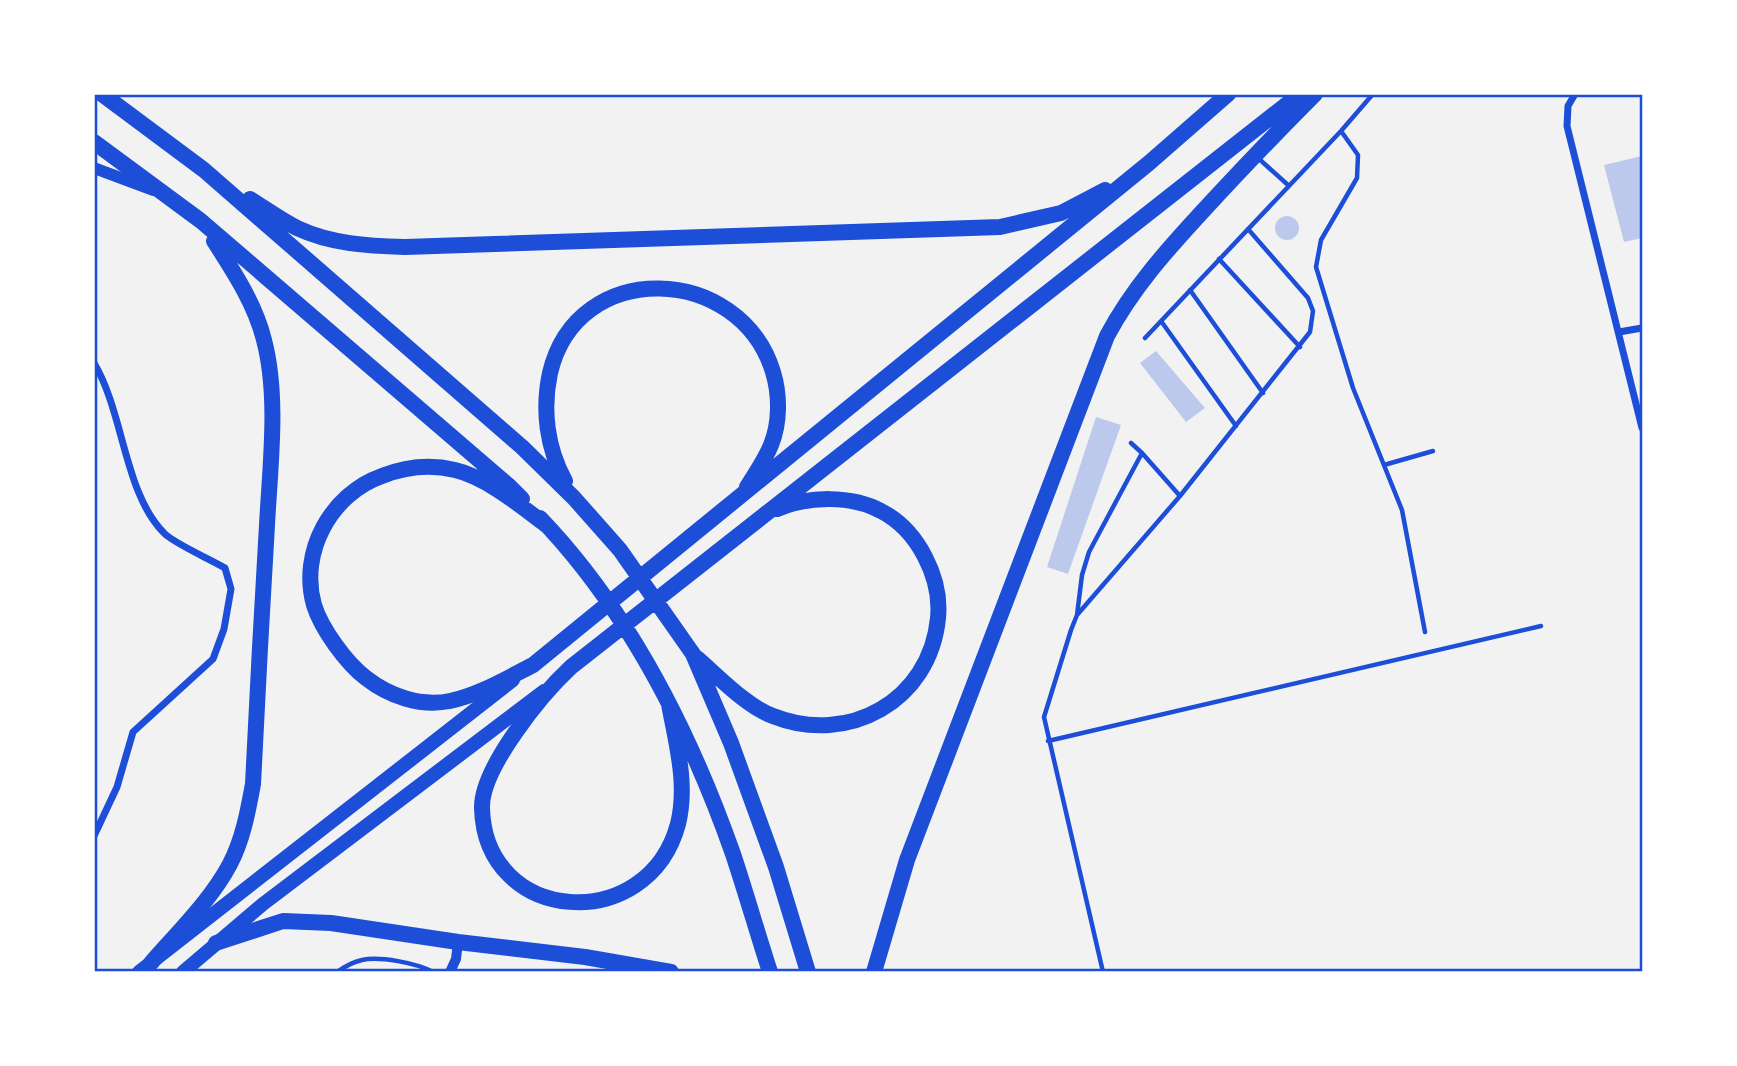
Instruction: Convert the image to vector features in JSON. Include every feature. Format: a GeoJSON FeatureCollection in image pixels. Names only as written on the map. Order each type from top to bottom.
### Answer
{"type":"FeatureCollection","features":[{"type":"Feature","properties":{"kind":"highway"},"geometry":{"type":"LineString","coordinates":[[102,94],[204,170],[522,447],[574,498],[620,550],[693,654],[731,743],[776,867],[808,971]]}},
{"type":"Feature","properties":{"kind":"highway"},"geometry":{"type":"LineString","coordinates":[[546,524],[481,481],[456,470],[424,467],[400,469],[354,490],[327,520],[317,540],[311,564],[310,587],[314,606],[339,648],[361,674],[377,687],[397,697],[424,702],[450,701],[481,690],[533,664],[1149,163],[1228,94]]}},
{"type":"Feature","properties":{"kind":"highway"},"geometry":{"type":"LineString","coordinates":[[669,704],[680,760],[682,793],[677,825],[669,849],[656,868],[628,890],[590,903],[571,904],[539,895],[512,877],[497,860],[486,834],[482,807],[487,783],[518,729],[553,683],[1300,94]]}},
{"type":"Feature","properties":{"kind":"highway"},"geometry":{"type":"LineString","coordinates":[[874,971],[907,860],[1107,336],[1136,287],[1254,155],[1315,94]]}},
{"type":"Feature","properties":{"kind":"highway"},"geometry":{"type":"LineString","coordinates":[[94,142],[201,222],[508,485],[586,570],[638,647],[669,704],[733,854],[770,971]]}},
{"type":"Feature","properties":{"kind":"highway"},"geometry":{"type":"LineString","coordinates":[[204,170],[296,228],[353,245],[405,247],[1000,227],[1061,212],[1097,195],[1149,163]]}},
{"type":"Feature","properties":{"kind":"highway"},"geometry":{"type":"LineString","coordinates":[[145,967],[189,921],[230,864],[248,816],[253,784],[272,440],[270,372],[264,340],[252,307],[233,269],[201,222]]}},
{"type":"Feature","properties":{"kind":"highway"},"geometry":{"type":"LineString","coordinates":[[574,498],[555,463],[546,421],[545,398],[554,357],[565,333],[585,312],[623,293],[653,287],[681,289],[711,300],[733,313],[754,334],[768,355],[777,387],[778,418],[771,445],[740,498]]}},
{"type":"Feature","properties":{"kind":"highway"},"geometry":{"type":"LineString","coordinates":[[693,654],[734,691],[771,716],[806,725],[839,726],[875,715],[899,696],[913,681],[932,647],[938,617],[936,588],[928,561],[916,543],[882,511],[857,501],[823,500],[781,508],[757,520]]}},
{"type":"Feature","properties":{"kind":"highway"},"geometry":{"type":"LineString","coordinates":[[216,943],[283,921],[352,925],[671,971]]}},
{"type":"Feature","properties":{"kind":"main road"},"geometry":{"type":"LineString","coordinates":[[94,168],[172,198]]}},
{"type":"Feature","properties":{"kind":"main road"},"geometry":{"type":"LineString","coordinates":[[145,967],[533,664]]}},
{"type":"Feature","properties":{"kind":"main road"},"geometry":{"type":"LineString","coordinates":[[183,971],[263,904],[553,683]]}},
{"type":"Feature","properties":{"kind":"street"},"geometry":{"type":"LineString","coordinates":[[1575,94],[1568,106],[1567,126],[1642,423]]}},
{"type":"Feature","properties":{"kind":"street"},"geometry":{"type":"LineString","coordinates":[[1619,332],[1643,328]]}},
{"type":"Feature","properties":{"kind":"street"},"geometry":{"type":"LineString","coordinates":[[94,363],[108,389],[139,495],[151,517],[165,535],[225,568],[231,589],[224,629],[213,659],[133,732],[117,787],[94,836]]}},
{"type":"Feature","properties":{"kind":"street"},"geometry":{"type":"LineString","coordinates":[[450,971],[456,959],[458,942]]}},
{"type":"Feature","properties":{"kind":"lane"},"geometry":{"type":"LineString","coordinates":[[1145,338],[1373,94]]}},
{"type":"Feature","properties":{"kind":"lane"},"geometry":{"type":"LineString","coordinates":[[1341,131],[1358,155],[1357,178],[1321,240],[1316,267],[1350,377],[1402,510],[1425,632]]}},
{"type":"Feature","properties":{"kind":"lane"},"geometry":{"type":"LineString","coordinates":[[1254,155],[1288,186]]}},
{"type":"Feature","properties":{"kind":"lane"},"geometry":{"type":"LineString","coordinates":[[1077,615],[1180,496],[1307,339],[1312,326],[1308,298],[1248,229]]}},
{"type":"Feature","properties":{"kind":"lane"},"geometry":{"type":"LineString","coordinates":[[1219,259],[1300,347]]}},
{"type":"Feature","properties":{"kind":"lane"},"geometry":{"type":"LineString","coordinates":[[1190,290],[1263,393]]}},
{"type":"Feature","properties":{"kind":"lane"},"geometry":{"type":"LineString","coordinates":[[1161,321],[1236,426]]}},
{"type":"Feature","properties":{"kind":"lane"},"geometry":{"type":"LineString","coordinates":[[1131,443],[1180,496]]}},
{"type":"Feature","properties":{"kind":"lane"},"geometry":{"type":"LineString","coordinates":[[1384,465],[1433,451]]}},
{"type":"Feature","properties":{"kind":"lane"},"geometry":{"type":"LineString","coordinates":[[1103,971],[1044,717],[1077,615],[1082,575],[1089,552],[1142,453]]}},
{"type":"Feature","properties":{"kind":"lane"},"geometry":{"type":"LineString","coordinates":[[1048,741],[1541,626]]}},
{"type":"Feature","properties":{"kind":"lane"},"geometry":{"type":"LineString","coordinates":[[337,971],[362,960],[372,959],[406,963],[433,971]]}},
{"type":"Feature","properties":{"kind":"building"},"geometry":{"type":"Polygon","coordinates":[[[1642,156],[1642,238],[1624,242],[1604,165],[1642,156]]]}},
{"type":"Feature","properties":{"kind":"building"},"geometry":{"type":"Polygon","coordinates":[[[1282,216],[1292,216],[1299,223],[1299,233],[1292,240],[1282,240],[1275,233],[1275,223],[1282,216]]]}},
{"type":"Feature","properties":{"kind":"building"},"geometry":{"type":"Polygon","coordinates":[[[1156,351],[1205,408],[1186,422],[1140,363],[1156,351]]]}},
{"type":"Feature","properties":{"kind":"building"},"geometry":{"type":"Polygon","coordinates":[[[1096,417],[1121,425],[1068,574],[1047,567],[1096,417]]]}}]}
